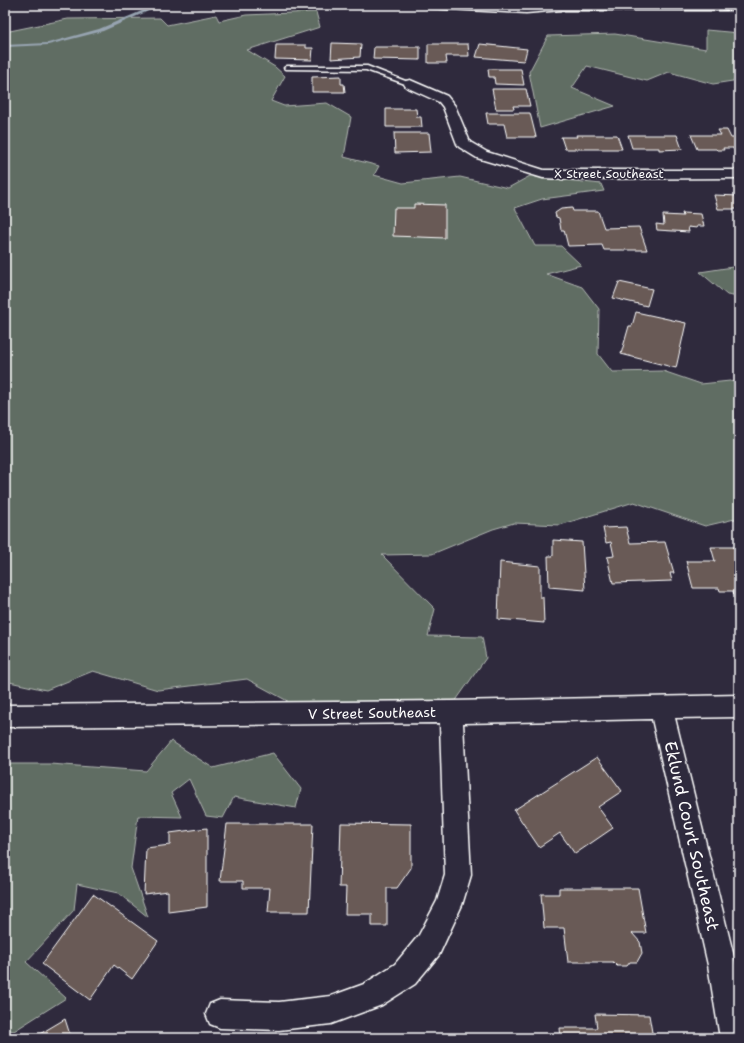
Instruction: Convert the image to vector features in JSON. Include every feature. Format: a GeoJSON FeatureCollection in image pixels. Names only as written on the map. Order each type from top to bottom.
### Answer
{"type":"FeatureCollection","features":[{"type":"Feature","properties":{"kind":"street"},"geometry":{"type":"LineString","coordinates":[[428,5],[526,10],[562,7],[739,7]]}},
{"type":"Feature","properties":{"kind":"street","name":"X Street Southeast"},"geometry":{"type":"LineString","coordinates":[[410,84],[443,99],[448,106],[464,144],[482,155],[543,174],[739,174]]}},
{"type":"Feature","properties":{"kind":"street","name":"V Street Southeast"},"geometry":{"type":"LineString","coordinates":[[5,716],[451,712],[739,706]]}},
{"type":"Feature","properties":{"kind":"street","name":"Eklund Court Southeast"},"geometry":{"type":"LineString","coordinates":[[661,707],[731,968],[735,1038]]}},
{"type":"Feature","properties":{"kind":"street"},"geometry":{"type":"LineString","coordinates":[[220,1014],[279,1016],[331,1010],[372,995],[405,974],[429,945],[449,905],[458,875],[451,712]]}},
{"type":"Feature","properties":{"kind":"lane"},"geometry":{"type":"LineString","coordinates":[[287,68],[367,68],[410,84]]}},
{"type":"Feature","properties":{"kind":"green space"},"geometry":{"type":"Polygon","coordinates":[[[316,12],[320,27],[247,50],[275,67],[285,76],[271,101],[284,106],[327,103],[351,117],[344,157],[379,166],[374,175],[403,183],[460,177],[508,188],[530,176],[601,184],[604,191],[542,199],[515,208],[535,246],[561,246],[581,265],[546,274],[582,287],[599,309],[598,354],[612,372],[663,371],[701,384],[730,381],[739,383],[739,518],[705,526],[634,502],[560,525],[514,523],[493,529],[432,554],[382,555],[435,609],[428,636],[482,637],[486,658],[452,706],[293,704],[247,679],[158,690],[93,671],[46,690],[5,681],[5,32],[68,19],[160,18],[167,25],[216,15],[219,21],[246,15],[316,12]]]}},
{"type":"Feature","properties":{"kind":"green space"},"geometry":{"type":"Polygon","coordinates":[[[706,30],[739,33],[739,80],[713,84],[669,72],[647,81],[587,66],[572,88],[615,106],[540,128],[529,72],[548,36],[615,34],[706,49],[706,30]]]}},
{"type":"Feature","properties":{"kind":"green space"},"geometry":{"type":"Polygon","coordinates":[[[739,266],[739,297],[727,295],[700,272],[739,266]]]}},
{"type":"Feature","properties":{"kind":"green space"},"geometry":{"type":"Polygon","coordinates":[[[171,741],[213,768],[273,753],[301,789],[296,808],[234,797],[223,818],[206,816],[189,779],[171,793],[182,817],[138,816],[131,868],[148,917],[118,893],[77,884],[74,910],[26,962],[66,998],[14,1031],[5,1029],[5,764],[50,764],[146,771],[171,741]]]}},
{"type":"Feature","properties":{"kind":"building"},"geometry":{"type":"Polygon","coordinates":[[[332,43],[361,44],[360,57],[331,59],[332,43]]]}},
{"type":"Feature","properties":{"kind":"building"},"geometry":{"type":"Polygon","coordinates":[[[428,44],[468,44],[469,56],[446,56],[447,63],[428,63],[428,44]]]}},
{"type":"Feature","properties":{"kind":"building"},"geometry":{"type":"Polygon","coordinates":[[[480,44],[527,49],[524,61],[476,57],[480,44]]]}},
{"type":"Feature","properties":{"kind":"building"},"geometry":{"type":"Polygon","coordinates":[[[276,45],[306,45],[306,48],[313,48],[312,60],[275,59],[276,45]]]}},
{"type":"Feature","properties":{"kind":"building"},"geometry":{"type":"Polygon","coordinates":[[[374,47],[420,47],[420,60],[373,59],[374,47]]]}},
{"type":"Feature","properties":{"kind":"building"},"geometry":{"type":"Polygon","coordinates":[[[488,69],[521,69],[524,85],[495,84],[494,77],[489,77],[488,69]]]}},
{"type":"Feature","properties":{"kind":"building"},"geometry":{"type":"Polygon","coordinates":[[[341,76],[341,84],[344,84],[345,92],[312,92],[312,77],[341,76]]]}},
{"type":"Feature","properties":{"kind":"building"},"geometry":{"type":"Polygon","coordinates":[[[492,89],[526,89],[530,106],[513,106],[514,109],[496,109],[492,89]]]}},
{"type":"Feature","properties":{"kind":"building"},"geometry":{"type":"Polygon","coordinates":[[[386,109],[416,109],[417,117],[421,117],[422,127],[386,127],[386,109]]]}},
{"type":"Feature","properties":{"kind":"building"},"geometry":{"type":"Polygon","coordinates":[[[486,113],[530,113],[536,137],[507,137],[504,124],[488,124],[486,113]]]}},
{"type":"Feature","properties":{"kind":"building"},"geometry":{"type":"Polygon","coordinates":[[[718,130],[727,130],[731,138],[739,138],[739,150],[734,150],[733,148],[723,148],[724,150],[697,149],[691,135],[721,135],[718,130]]]}},
{"type":"Feature","properties":{"kind":"building"},"geometry":{"type":"Polygon","coordinates":[[[394,133],[429,133],[431,152],[395,153],[394,133]]]}},
{"type":"Feature","properties":{"kind":"building"},"geometry":{"type":"Polygon","coordinates":[[[576,135],[617,135],[622,149],[565,149],[561,137],[577,137],[576,135]]]}},
{"type":"Feature","properties":{"kind":"building"},"geometry":{"type":"Polygon","coordinates":[[[628,135],[677,135],[682,149],[659,150],[659,148],[632,148],[628,135]]]}},
{"type":"Feature","properties":{"kind":"building"},"geometry":{"type":"Polygon","coordinates":[[[714,195],[739,196],[739,212],[738,209],[718,209],[714,195]]]}},
{"type":"Feature","properties":{"kind":"building"},"geometry":{"type":"Polygon","coordinates":[[[414,204],[445,205],[445,238],[393,236],[394,208],[414,208],[414,204]]]}},
{"type":"Feature","properties":{"kind":"building"},"geometry":{"type":"Polygon","coordinates":[[[572,208],[573,211],[598,211],[604,228],[639,227],[647,250],[604,250],[602,245],[568,246],[564,230],[561,230],[559,218],[556,217],[555,213],[561,209],[572,208]]]}},
{"type":"Feature","properties":{"kind":"building"},"geometry":{"type":"Polygon","coordinates":[[[682,213],[701,214],[704,226],[697,226],[697,228],[688,227],[689,232],[657,230],[656,224],[664,225],[663,215],[683,216],[682,213]]]}},
{"type":"Feature","properties":{"kind":"building"},"geometry":{"type":"Polygon","coordinates":[[[619,282],[652,289],[647,306],[613,298],[619,282]]]}},
{"type":"Feature","properties":{"kind":"building"},"geometry":{"type":"Polygon","coordinates":[[[636,312],[686,323],[676,368],[621,354],[629,326],[632,326],[636,312]]]}},
{"type":"Feature","properties":{"kind":"building"},"geometry":{"type":"Polygon","coordinates":[[[626,527],[630,543],[665,542],[674,573],[670,573],[672,581],[613,583],[607,557],[614,556],[611,542],[606,543],[603,528],[626,527]]]}},
{"type":"Feature","properties":{"kind":"building"},"geometry":{"type":"Polygon","coordinates":[[[553,540],[582,542],[585,590],[549,587],[548,556],[553,556],[553,540]]]}},
{"type":"Feature","properties":{"kind":"building"},"geometry":{"type":"Polygon","coordinates":[[[711,547],[734,547],[739,561],[739,595],[734,595],[733,591],[720,591],[719,588],[693,588],[686,561],[715,561],[711,547]]]}},
{"type":"Feature","properties":{"kind":"building"},"geometry":{"type":"Polygon","coordinates":[[[500,562],[540,566],[540,597],[543,597],[544,623],[498,619],[500,562]]]}},
{"type":"Feature","properties":{"kind":"building"},"geometry":{"type":"Polygon","coordinates":[[[597,757],[622,791],[598,807],[613,828],[575,854],[560,833],[539,847],[514,810],[597,757]]]}},
{"type":"Feature","properties":{"kind":"building"},"geometry":{"type":"Polygon","coordinates":[[[341,823],[411,824],[411,868],[397,888],[387,888],[387,926],[372,926],[372,914],[345,914],[346,887],[339,887],[341,823]]]}},
{"type":"Feature","properties":{"kind":"building"},"geometry":{"type":"Polygon","coordinates":[[[227,824],[313,824],[309,912],[268,912],[270,888],[243,888],[243,881],[220,881],[227,824]]]}},
{"type":"Feature","properties":{"kind":"building"},"geometry":{"type":"Polygon","coordinates":[[[207,828],[207,907],[168,912],[168,891],[144,894],[146,848],[170,845],[170,833],[207,828]]]}},
{"type":"Feature","properties":{"kind":"building"},"geometry":{"type":"Polygon","coordinates":[[[559,888],[638,888],[646,933],[632,933],[640,942],[642,953],[637,962],[630,962],[627,966],[617,966],[613,962],[568,962],[564,928],[544,928],[541,894],[559,894],[559,888]]]}},
{"type":"Feature","properties":{"kind":"building"},"geometry":{"type":"Polygon","coordinates":[[[93,894],[158,941],[132,979],[114,965],[90,1000],[42,964],[93,894]]]}},
{"type":"Feature","properties":{"kind":"building"},"geometry":{"type":"Polygon","coordinates":[[[595,1014],[649,1015],[653,1038],[561,1038],[560,1028],[597,1028],[595,1014]]]}},
{"type":"Feature","properties":{"kind":"building"},"geometry":{"type":"Polygon","coordinates":[[[65,1019],[71,1038],[33,1038],[65,1019]]]}},
{"type":"Feature","properties":{"kind":"waterway"},"geometry":{"type":"LineString","coordinates":[[5,46],[48,44],[101,30],[160,5]]}}]}
